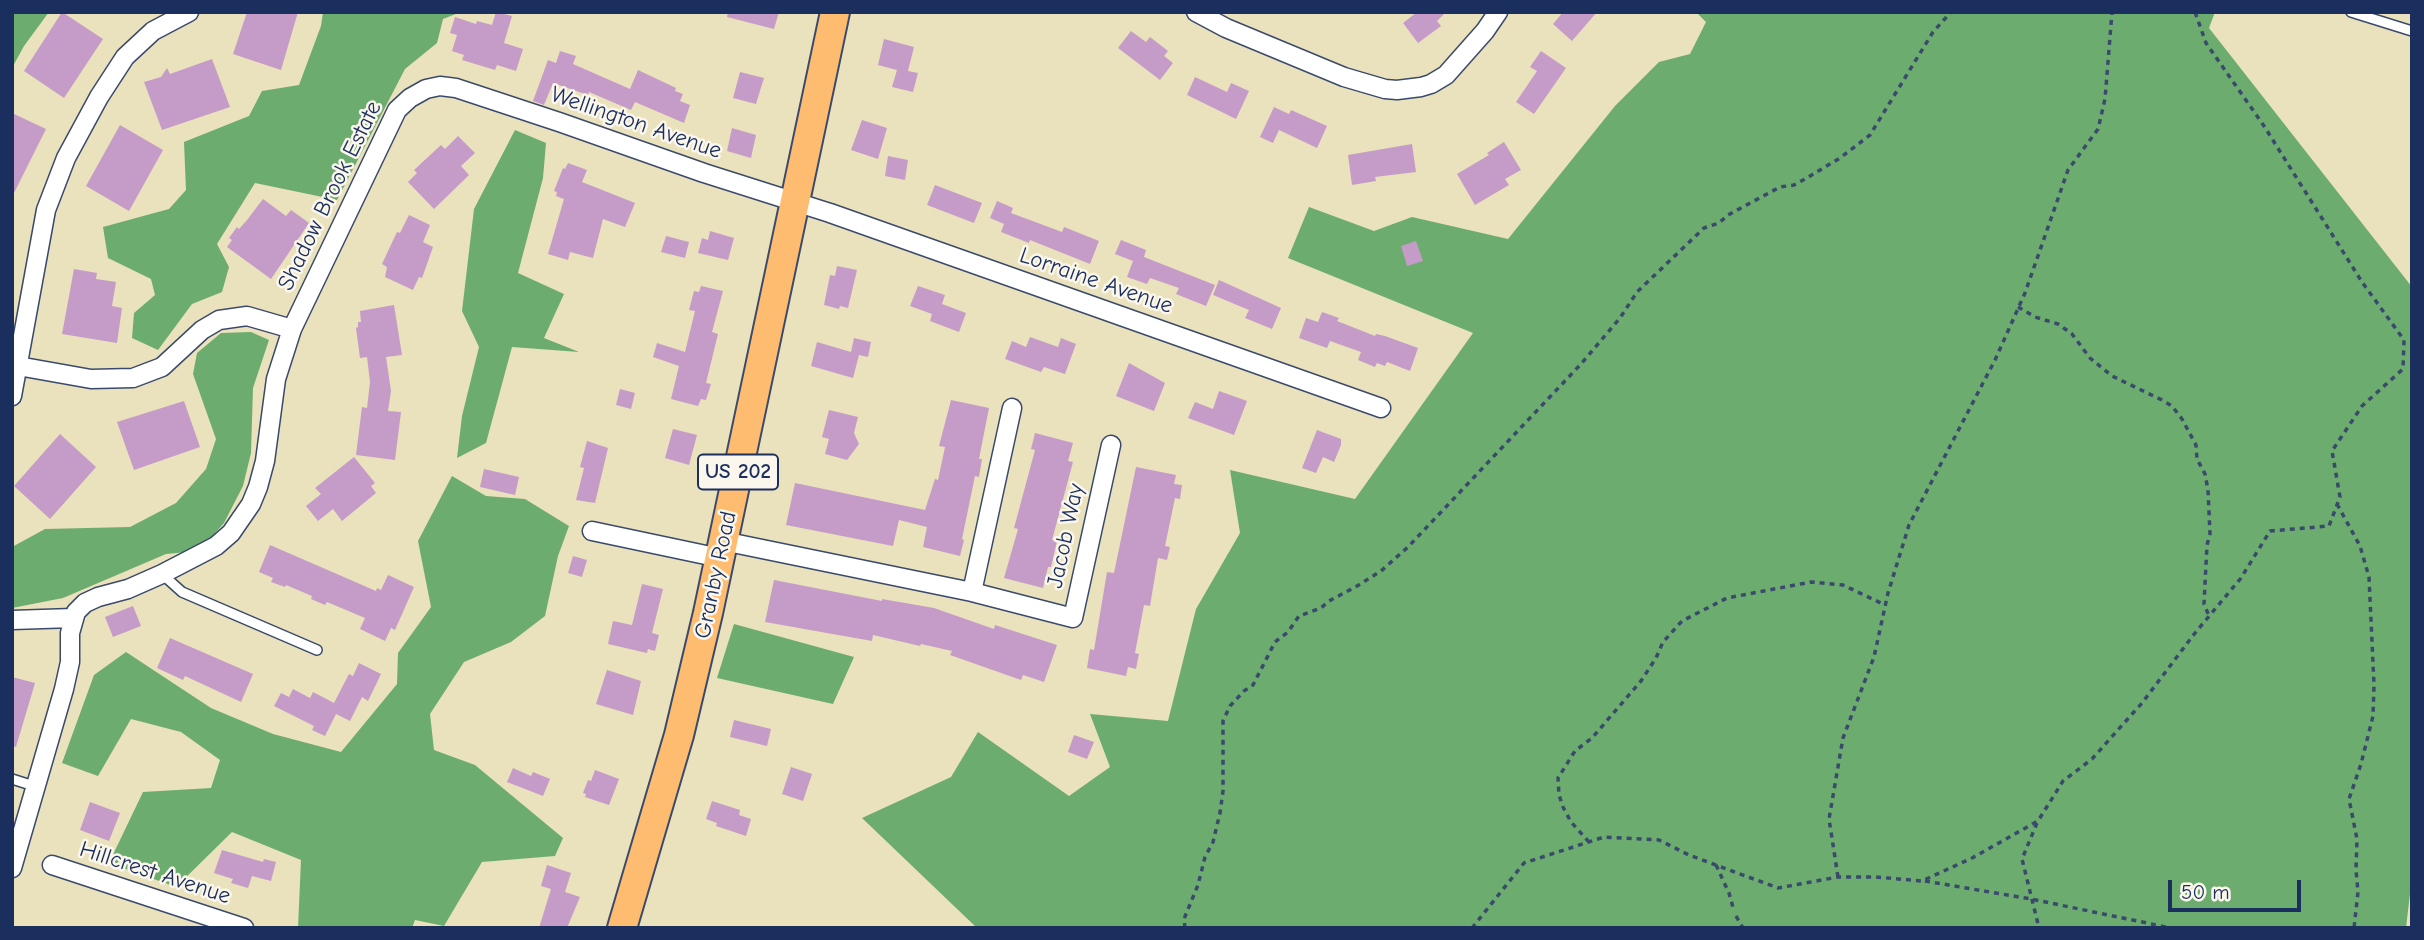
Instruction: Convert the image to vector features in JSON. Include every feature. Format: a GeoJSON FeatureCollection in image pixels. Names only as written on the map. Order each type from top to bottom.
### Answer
{"type":"FeatureCollection","features":[{"type":"Feature","properties":{"kind":"main road","name":"Granby Road"},"geometry":{"type":"LineString","coordinates":[[622,928],[679,735],[835,12]]}},
{"type":"Feature","properties":{"kind":"street"},"geometry":{"type":"LineString","coordinates":[[12,396],[46,210],[66,158],[99,97],[125,57],[153,31],[189,12]]}},
{"type":"Feature","properties":{"kind":"street"},"geometry":{"type":"LineString","coordinates":[[1196,12],[1226,28],[1345,77],[1397,90],[1431,84],[1446,75],[1498,12]]}},
{"type":"Feature","properties":{"kind":"street","name":"Shadow Brook Estate"},"geometry":{"type":"LineString","coordinates":[[73,618],[85,603],[162,575],[216,546],[231,533],[251,504],[265,461],[276,379],[292,329],[397,110],[426,89],[440,86],[461,90]]}},
{"type":"Feature","properties":{"kind":"street","name":"Wellington Avenue"},"geometry":{"type":"LineString","coordinates":[[461,90],[795,202]]}},
{"type":"Feature","properties":{"kind":"street","name":"Lorraine Avenue"},"geometry":{"type":"LineString","coordinates":[[795,202],[1381,408]]}},
{"type":"Feature","properties":{"kind":"street","name":"Shadow Brook Estate"},"geometry":{"type":"LineString","coordinates":[[18,366],[91,379],[133,379],[162,367],[202,330],[219,320],[247,316],[292,329]]}},
{"type":"Feature","properties":{"kind":"street"},"geometry":{"type":"LineString","coordinates":[[972,592],[1012,408]]}},
{"type":"Feature","properties":{"kind":"street","name":"Jacob Way"},"geometry":{"type":"LineString","coordinates":[[592,531],[972,592],[1073,618],[1111,445]]}},
{"type":"Feature","properties":{"kind":"street"},"geometry":{"type":"LineString","coordinates":[[12,620],[73,618],[70,662],[64,689],[13,867]]}},
{"type":"Feature","properties":{"kind":"street","name":"Hillcrest Avenue"},"geometry":{"type":"LineString","coordinates":[[52,865],[243,928]]}},
{"type":"Feature","properties":{"kind":"lane"},"geometry":{"type":"LineString","coordinates":[[2351,12],[2412,31]]}},
{"type":"Feature","properties":{"kind":"lane"},"geometry":{"type":"LineString","coordinates":[[162,575],[182,592],[317,650]]}},
{"type":"Feature","properties":{"kind":"lane"},"geometry":{"type":"LineString","coordinates":[[12,779],[37,787]]}},
{"type":"Feature","properties":{"kind":"path"},"geometry":{"type":"LineString","coordinates":[[1185,928],[1184,919],[1198,885],[1205,857],[1213,842],[1220,813],[1223,791],[1223,721],[1230,706],[1253,685],[1275,642],[1288,632],[1299,616],[1321,608],[1381,571],[1408,547],[1581,364],[1620,318],[1637,292],[1704,228],[1718,223],[1780,187],[1794,185],[1840,158],[1870,135],[1933,32],[1951,12]]}},
{"type":"Feature","properties":{"kind":"path"},"geometry":{"type":"LineString","coordinates":[[1838,877],[1829,819],[1843,738],[1874,657],[1885,605],[1909,525],[1995,360],[2018,307],[2068,170],[2098,129],[2105,99],[2112,12]]}},
{"type":"Feature","properties":{"kind":"path"},"geometry":{"type":"LineString","coordinates":[[2039,928],[2022,859],[2038,821],[2063,781],[2101,750],[2142,702],[2241,578],[2270,531],[2329,526],[2340,496],[2332,451],[2362,406],[2403,369],[2404,340],[2362,282],[2264,126],[2206,43],[2195,12]]}},
{"type":"Feature","properties":{"kind":"path"},"geometry":{"type":"LineString","coordinates":[[2018,307],[2035,317],[2058,324],[2072,334],[2090,358],[2112,376],[2172,406],[2182,419],[2196,445],[2197,459],[2205,474],[2208,490],[2210,534],[2204,604],[2209,616]]}},
{"type":"Feature","properties":{"kind":"path"},"geometry":{"type":"LineString","coordinates":[[2337,504],[2360,546],[2369,577],[2374,685],[2370,729],[2349,799],[2357,839],[2358,892],[2354,928]]}},
{"type":"Feature","properties":{"kind":"path"},"geometry":{"type":"LineString","coordinates":[[1589,842],[1563,807],[1558,778],[1575,751],[1592,738],[1641,681],[1663,642],[1682,621],[1727,598],[1811,582],[1843,585],[1885,605]]}},
{"type":"Feature","properties":{"kind":"path"},"geometry":{"type":"LineString","coordinates":[[1922,881],[1972,858],[2038,821]]}},
{"type":"Feature","properties":{"kind":"path"},"geometry":{"type":"LineString","coordinates":[[1472,928],[1524,863],[1604,837],[1659,840],[1689,855],[1778,888],[1838,877],[1922,881],[2031,899],[2171,928]]}},
{"type":"Feature","properties":{"kind":"path"},"geometry":{"type":"LineString","coordinates":[[1716,865],[1734,911]]}},
{"type":"Feature","properties":{"kind":"path"},"geometry":{"type":"LineString","coordinates":[[1737,916],[1743,928]]}},
{"type":"Feature","properties":{"kind":"green space"},"geometry":{"type":"Polygon","coordinates":[[[12,12],[49,12],[24,46],[12,68],[12,12]]]}},
{"type":"Feature","properties":{"kind":"green space"},"geometry":{"type":"Polygon","coordinates":[[[323,12],[461,12],[443,19],[437,43],[405,69],[337,200],[255,183],[217,244],[229,267],[222,292],[192,304],[158,350],[132,338],[134,313],[155,295],[151,279],[108,258],[103,227],[169,209],[186,190],[184,142],[249,116],[262,91],[299,85],[321,26],[323,12]]]}},
{"type":"Feature","properties":{"kind":"green space"},"geometry":{"type":"Polygon","coordinates":[[[1696,12],[2215,12],[2209,28],[2412,287],[2412,877],[2406,928],[977,928],[862,818],[951,777],[978,732],[1069,796],[1110,767],[1090,714],[1168,721],[1196,609],[1240,533],[1230,470],[1355,499],[1473,333],[1288,258],[1309,207],[1374,231],[1412,217],[1508,239],[1615,106],[1659,62],[1690,54],[1706,22],[1696,12]]]}},
{"type":"Feature","properties":{"kind":"green space"},"geometry":{"type":"Polygon","coordinates":[[[515,130],[546,143],[543,178],[518,273],[564,294],[544,338],[579,352],[512,347],[486,443],[457,458],[462,416],[479,347],[462,311],[474,209],[515,130]]]}},
{"type":"Feature","properties":{"kind":"green space"},"geometry":{"type":"Polygon","coordinates":[[[251,332],[269,340],[253,388],[251,453],[243,486],[224,523],[199,551],[166,554],[63,598],[12,608],[12,547],[45,529],[130,527],[176,503],[206,469],[216,439],[193,374],[197,353],[221,333],[251,332]]]}},
{"type":"Feature","properties":{"kind":"green space"},"geometry":{"type":"Polygon","coordinates":[[[452,476],[486,496],[525,499],[569,526],[558,556],[545,616],[511,642],[464,662],[430,714],[434,750],[475,765],[563,838],[555,856],[482,862],[444,926],[415,920],[412,928],[298,928],[301,860],[232,832],[176,887],[109,863],[143,792],[211,788],[220,760],[181,732],[131,719],[98,776],[62,763],[94,675],[126,652],[211,708],[273,734],[341,752],[397,684],[398,653],[431,607],[418,541],[452,476]]]}},
{"type":"Feature","properties":{"kind":"green space"},"geometry":{"type":"Polygon","coordinates":[[[734,624],[854,657],[833,704],[717,678],[734,624]]]}},
{"type":"Feature","properties":{"kind":"building"},"geometry":{"type":"Polygon","coordinates":[[[62,12],[103,39],[64,98],[24,71],[62,12]]]}},
{"type":"Feature","properties":{"kind":"building"},"geometry":{"type":"Polygon","coordinates":[[[247,12],[298,12],[281,70],[233,54],[247,12]]]}},
{"type":"Feature","properties":{"kind":"building"},"geometry":{"type":"Polygon","coordinates":[[[496,12],[512,16],[504,43],[523,49],[516,71],[497,65],[495,70],[462,60],[464,55],[452,51],[457,35],[450,33],[455,17],[476,24],[477,21],[492,25],[496,12]]]}},
{"type":"Feature","properties":{"kind":"building"},"geometry":{"type":"Polygon","coordinates":[[[728,12],[779,12],[774,29],[727,17],[728,12]]]}},
{"type":"Feature","properties":{"kind":"building"},"geometry":{"type":"Polygon","coordinates":[[[1417,12],[1446,12],[1437,21],[1441,26],[1418,43],[1403,23],[1417,12]]]}},
{"type":"Feature","properties":{"kind":"building"},"geometry":{"type":"Polygon","coordinates":[[[1563,12],[1597,12],[1572,41],[1553,24],[1563,12]]]}},
{"type":"Feature","properties":{"kind":"building"},"geometry":{"type":"Polygon","coordinates":[[[1131,31],[1146,42],[1150,37],[1168,51],[1164,56],[1173,63],[1160,80],[1118,48],[1131,31]]]}},
{"type":"Feature","properties":{"kind":"building"},"geometry":{"type":"Polygon","coordinates":[[[884,39],[914,47],[908,71],[918,73],[913,92],[892,87],[897,70],[878,65],[884,39]]]}},
{"type":"Feature","properties":{"kind":"building"},"geometry":{"type":"Polygon","coordinates":[[[560,51],[576,56],[573,64],[630,89],[638,70],[676,88],[675,91],[683,94],[680,101],[690,105],[684,123],[635,102],[631,110],[589,92],[588,95],[553,83],[544,105],[533,101],[548,60],[556,63],[560,51]]]}},
{"type":"Feature","properties":{"kind":"building"},"geometry":{"type":"Polygon","coordinates":[[[1541,51],[1566,68],[1534,114],[1516,102],[1537,71],[1530,67],[1541,51]]]}},
{"type":"Feature","properties":{"kind":"building"},"geometry":{"type":"Polygon","coordinates":[[[212,59],[230,107],[162,130],[144,82],[161,77],[167,68],[170,74],[212,59]]]}},
{"type":"Feature","properties":{"kind":"building"},"geometry":{"type":"Polygon","coordinates":[[[740,72],[764,78],[756,104],[733,98],[740,72]]]}},
{"type":"Feature","properties":{"kind":"building"},"geometry":{"type":"Polygon","coordinates":[[[1195,77],[1227,92],[1231,83],[1249,91],[1236,119],[1187,95],[1195,77]]]}},
{"type":"Feature","properties":{"kind":"building"},"geometry":{"type":"Polygon","coordinates":[[[1274,107],[1289,114],[1291,110],[1327,126],[1317,148],[1279,130],[1273,143],[1260,137],[1274,107]]]}},
{"type":"Feature","properties":{"kind":"building"},"geometry":{"type":"Polygon","coordinates":[[[12,113],[46,129],[12,197],[12,113]]]}},
{"type":"Feature","properties":{"kind":"building"},"geometry":{"type":"Polygon","coordinates":[[[862,120],[887,128],[878,159],[851,150],[862,120]]]}},
{"type":"Feature","properties":{"kind":"building"},"geometry":{"type":"Polygon","coordinates":[[[120,125],[163,150],[129,211],[86,186],[120,125]]]}},
{"type":"Feature","properties":{"kind":"building"},"geometry":{"type":"Polygon","coordinates":[[[732,128],[756,135],[751,158],[727,151],[732,128]]]}},
{"type":"Feature","properties":{"kind":"building"},"geometry":{"type":"Polygon","coordinates":[[[458,136],[475,153],[461,166],[469,175],[434,209],[408,182],[417,173],[414,170],[441,145],[445,149],[458,136]]]}},
{"type":"Feature","properties":{"kind":"building"},"geometry":{"type":"Polygon","coordinates":[[[1504,142],[1521,170],[1505,179],[1509,185],[1475,205],[1457,174],[1489,155],[1487,153],[1504,142]]]}},
{"type":"Feature","properties":{"kind":"building"},"geometry":{"type":"Polygon","coordinates":[[[1412,144],[1416,172],[1375,177],[1376,181],[1352,185],[1348,155],[1412,144]]]}},
{"type":"Feature","properties":{"kind":"building"},"geometry":{"type":"Polygon","coordinates":[[[888,156],[908,160],[905,180],[885,176],[888,156]]]}},
{"type":"Feature","properties":{"kind":"building"},"geometry":{"type":"Polygon","coordinates":[[[568,163],[587,170],[582,182],[635,203],[625,227],[603,219],[593,258],[570,252],[568,260],[548,254],[564,199],[556,196],[557,192],[554,191],[563,168],[565,169],[568,163]]]}},
{"type":"Feature","properties":{"kind":"building"},"geometry":{"type":"Polygon","coordinates":[[[935,185],[982,203],[974,223],[927,205],[935,185]]]}},
{"type":"Feature","properties":{"kind":"building"},"geometry":{"type":"Polygon","coordinates":[[[263,199],[286,216],[291,210],[309,223],[271,279],[227,247],[232,240],[229,238],[237,227],[239,229],[263,199]]]}},
{"type":"Feature","properties":{"kind":"building"},"geometry":{"type":"Polygon","coordinates":[[[997,201],[1013,208],[1011,213],[1062,232],[1064,227],[1099,241],[1090,264],[1030,240],[1029,243],[1001,232],[1004,224],[990,218],[997,201]]]}},
{"type":"Feature","properties":{"kind":"building"},"geometry":{"type":"Polygon","coordinates":[[[409,215],[430,225],[423,242],[433,247],[422,278],[419,277],[413,290],[385,277],[387,267],[382,264],[397,232],[400,233],[409,215]]]}},
{"type":"Feature","properties":{"kind":"building"},"geometry":{"type":"Polygon","coordinates":[[[710,231],[734,238],[728,260],[698,253],[702,238],[708,240],[710,231]]]}},
{"type":"Feature","properties":{"kind":"building"},"geometry":{"type":"Polygon","coordinates":[[[666,236],[689,242],[685,258],[661,252],[666,236]]]}},
{"type":"Feature","properties":{"kind":"building"},"geometry":{"type":"Polygon","coordinates":[[[1121,240],[1146,250],[1144,257],[1215,285],[1206,306],[1176,294],[1179,288],[1150,278],[1147,284],[1127,277],[1133,261],[1115,254],[1121,240]]]}},
{"type":"Feature","properties":{"kind":"building"},"geometry":{"type":"Polygon","coordinates":[[[1416,241],[1423,261],[1407,266],[1401,246],[1416,241]]]}},
{"type":"Feature","properties":{"kind":"building"},"geometry":{"type":"Polygon","coordinates":[[[837,266],[857,270],[848,308],[840,306],[839,309],[824,305],[830,275],[835,276],[837,266]]]}},
{"type":"Feature","properties":{"kind":"building"},"geometry":{"type":"Polygon","coordinates":[[[74,269],[97,273],[96,279],[116,282],[112,306],[122,308],[117,343],[62,334],[74,269]]]}},
{"type":"Feature","properties":{"kind":"building"},"geometry":{"type":"Polygon","coordinates":[[[1219,280],[1281,308],[1272,329],[1245,318],[1249,310],[1213,295],[1219,280]]]}},
{"type":"Feature","properties":{"kind":"building"},"geometry":{"type":"Polygon","coordinates":[[[701,286],[723,291],[712,332],[718,334],[706,383],[711,384],[706,400],[701,399],[698,406],[671,399],[679,366],[653,357],[657,343],[685,352],[695,311],[689,310],[694,291],[699,292],[701,286]]]}},
{"type":"Feature","properties":{"kind":"building"},"geometry":{"type":"Polygon","coordinates":[[[918,286],[945,295],[942,304],[966,313],[959,332],[930,321],[932,314],[910,306],[918,286]]]}},
{"type":"Feature","properties":{"kind":"building"},"geometry":{"type":"Polygon","coordinates":[[[394,305],[402,355],[386,357],[391,391],[388,411],[401,412],[395,460],[356,455],[362,407],[367,408],[370,382],[367,357],[360,358],[356,328],[358,322],[361,322],[360,311],[394,305]]]}},
{"type":"Feature","properties":{"kind":"building"},"geometry":{"type":"Polygon","coordinates":[[[1322,312],[1375,336],[1385,336],[1418,348],[1410,371],[1387,362],[1385,366],[1377,363],[1375,367],[1358,360],[1361,352],[1330,341],[1327,348],[1299,338],[1306,318],[1318,322],[1322,312]]]}},
{"type":"Feature","properties":{"kind":"building"},"geometry":{"type":"Polygon","coordinates":[[[1030,337],[1058,347],[1061,338],[1076,344],[1065,374],[1044,367],[1041,372],[1005,359],[1012,341],[1026,347],[1030,337]]]}},
{"type":"Feature","properties":{"kind":"building"},"geometry":{"type":"Polygon","coordinates":[[[854,338],[871,342],[868,357],[859,355],[853,378],[811,366],[817,342],[851,352],[854,338]]]}},
{"type":"Feature","properties":{"kind":"building"},"geometry":{"type":"Polygon","coordinates":[[[1129,363],[1165,383],[1154,411],[1116,396],[1129,363]]]}},
{"type":"Feature","properties":{"kind":"building"},"geometry":{"type":"Polygon","coordinates":[[[620,389],[635,393],[631,409],[616,405],[620,389]]]}},
{"type":"Feature","properties":{"kind":"building"},"geometry":{"type":"Polygon","coordinates":[[[1219,391],[1247,401],[1234,435],[1188,418],[1195,402],[1213,409],[1219,391]]]}},
{"type":"Feature","properties":{"kind":"building"},"geometry":{"type":"Polygon","coordinates":[[[951,400],[989,408],[979,459],[982,459],[979,477],[975,476],[960,556],[923,547],[927,527],[899,520],[893,546],[786,525],[795,483],[925,510],[935,479],[938,480],[945,447],[939,446],[951,400]]]}},
{"type":"Feature","properties":{"kind":"building"},"geometry":{"type":"Polygon","coordinates":[[[184,401],[200,447],[134,470],[117,422],[184,401]]]}},
{"type":"Feature","properties":{"kind":"building"},"geometry":{"type":"Polygon","coordinates":[[[829,410],[858,417],[854,433],[859,444],[847,460],[825,454],[829,439],[822,437],[829,410]]]}},
{"type":"Feature","properties":{"kind":"building"},"geometry":{"type":"Polygon","coordinates":[[[673,429],[697,435],[689,465],[665,458],[673,429]]]}},
{"type":"Feature","properties":{"kind":"building"},"geometry":{"type":"Polygon","coordinates":[[[1317,430],[1341,439],[1341,445],[1334,462],[1323,457],[1316,473],[1302,468],[1317,430]]]}},
{"type":"Feature","properties":{"kind":"building"},"geometry":{"type":"Polygon","coordinates":[[[1035,433],[1073,443],[1068,461],[1073,462],[1052,540],[1057,541],[1043,588],[1004,578],[1035,450],[1031,449],[1035,433]]]}},
{"type":"Feature","properties":{"kind":"building"},"geometry":{"type":"Polygon","coordinates":[[[60,434],[96,467],[50,519],[14,486],[60,434]]]}},
{"type":"Feature","properties":{"kind":"building"},"geometry":{"type":"Polygon","coordinates":[[[587,441],[608,448],[595,503],[576,500],[584,468],[580,467],[587,441]]]}},
{"type":"Feature","properties":{"kind":"building"},"geometry":{"type":"Polygon","coordinates":[[[354,457],[375,483],[371,486],[376,493],[342,521],[333,509],[318,521],[306,506],[321,494],[315,488],[354,457]]]}},
{"type":"Feature","properties":{"kind":"building"},"geometry":{"type":"Polygon","coordinates":[[[1136,467],[1176,475],[1174,484],[1182,485],[1180,499],[1175,498],[1165,546],[1170,547],[1167,560],[1158,558],[1150,606],[1144,605],[1135,653],[1139,654],[1136,669],[1128,667],[1126,676],[1087,668],[1090,649],[1094,650],[1107,572],[1114,573],[1136,467]]]}},
{"type":"Feature","properties":{"kind":"building"},"geometry":{"type":"Polygon","coordinates":[[[484,469],[519,477],[515,495],[480,487],[484,469]]]}},
{"type":"Feature","properties":{"kind":"building"},"geometry":{"type":"Polygon","coordinates":[[[270,545],[376,591],[377,588],[381,590],[388,575],[414,587],[395,630],[391,628],[385,641],[360,629],[365,618],[327,602],[325,605],[286,585],[285,587],[271,582],[273,578],[259,572],[270,545]]]}},
{"type":"Feature","properties":{"kind":"building"},"geometry":{"type":"Polygon","coordinates":[[[573,556],[587,560],[582,577],[568,573],[573,556]]]}},
{"type":"Feature","properties":{"kind":"building"},"geometry":{"type":"Polygon","coordinates":[[[774,580],[934,608],[994,629],[995,625],[1057,645],[1044,682],[1023,675],[1021,680],[950,655],[952,651],[921,644],[920,646],[873,635],[872,641],[765,622],[774,580]]]}},
{"type":"Feature","properties":{"kind":"building"},"geometry":{"type":"Polygon","coordinates":[[[642,584],[663,589],[652,633],[659,635],[655,651],[648,649],[647,653],[608,644],[613,621],[632,625],[642,584]]]}},
{"type":"Feature","properties":{"kind":"building"},"geometry":{"type":"Polygon","coordinates":[[[133,606],[141,626],[113,637],[105,617],[133,606]]]}},
{"type":"Feature","properties":{"kind":"building"},"geometry":{"type":"Polygon","coordinates":[[[170,638],[253,674],[241,702],[185,676],[183,680],[157,668],[170,638]]]}},
{"type":"Feature","properties":{"kind":"building"},"geometry":{"type":"Polygon","coordinates":[[[359,663],[381,674],[368,701],[362,697],[350,721],[336,714],[325,736],[312,730],[314,726],[274,706],[281,693],[289,697],[293,689],[310,698],[313,692],[334,703],[349,674],[353,676],[359,663]]]}},
{"type":"Feature","properties":{"kind":"building"},"geometry":{"type":"Polygon","coordinates":[[[607,670],[641,681],[633,715],[596,704],[607,670]]]}},
{"type":"Feature","properties":{"kind":"building"},"geometry":{"type":"Polygon","coordinates":[[[12,677],[35,683],[16,747],[12,746],[12,677]]]}},
{"type":"Feature","properties":{"kind":"building"},"geometry":{"type":"Polygon","coordinates":[[[734,720],[771,729],[767,746],[730,737],[734,720]]]}},
{"type":"Feature","properties":{"kind":"building"},"geometry":{"type":"Polygon","coordinates":[[[1074,735],[1094,742],[1087,759],[1068,752],[1074,735]]]}},
{"type":"Feature","properties":{"kind":"building"},"geometry":{"type":"Polygon","coordinates":[[[791,767],[812,774],[803,801],[782,794],[791,767]]]}},
{"type":"Feature","properties":{"kind":"building"},"geometry":{"type":"Polygon","coordinates":[[[513,768],[531,776],[533,772],[550,779],[543,796],[507,782],[513,768]]]}},
{"type":"Feature","properties":{"kind":"building"},"geometry":{"type":"Polygon","coordinates":[[[595,770],[619,779],[609,805],[585,797],[586,794],[583,793],[595,770]]]}},
{"type":"Feature","properties":{"kind":"building"},"geometry":{"type":"Polygon","coordinates":[[[712,801],[740,810],[739,815],[751,819],[746,836],[716,826],[717,823],[706,819],[712,801]]]}},
{"type":"Feature","properties":{"kind":"building"},"geometry":{"type":"Polygon","coordinates":[[[90,802],[120,813],[109,841],[80,830],[90,802]]]}},
{"type":"Feature","properties":{"kind":"building"},"geometry":{"type":"Polygon","coordinates":[[[222,850],[263,862],[264,859],[276,862],[271,881],[252,876],[248,888],[231,883],[233,879],[214,873],[222,850]]]}},
{"type":"Feature","properties":{"kind":"building"},"geometry":{"type":"Polygon","coordinates":[[[547,865],[571,873],[565,892],[580,897],[567,928],[539,928],[551,889],[541,886],[547,865]]]}}]}
